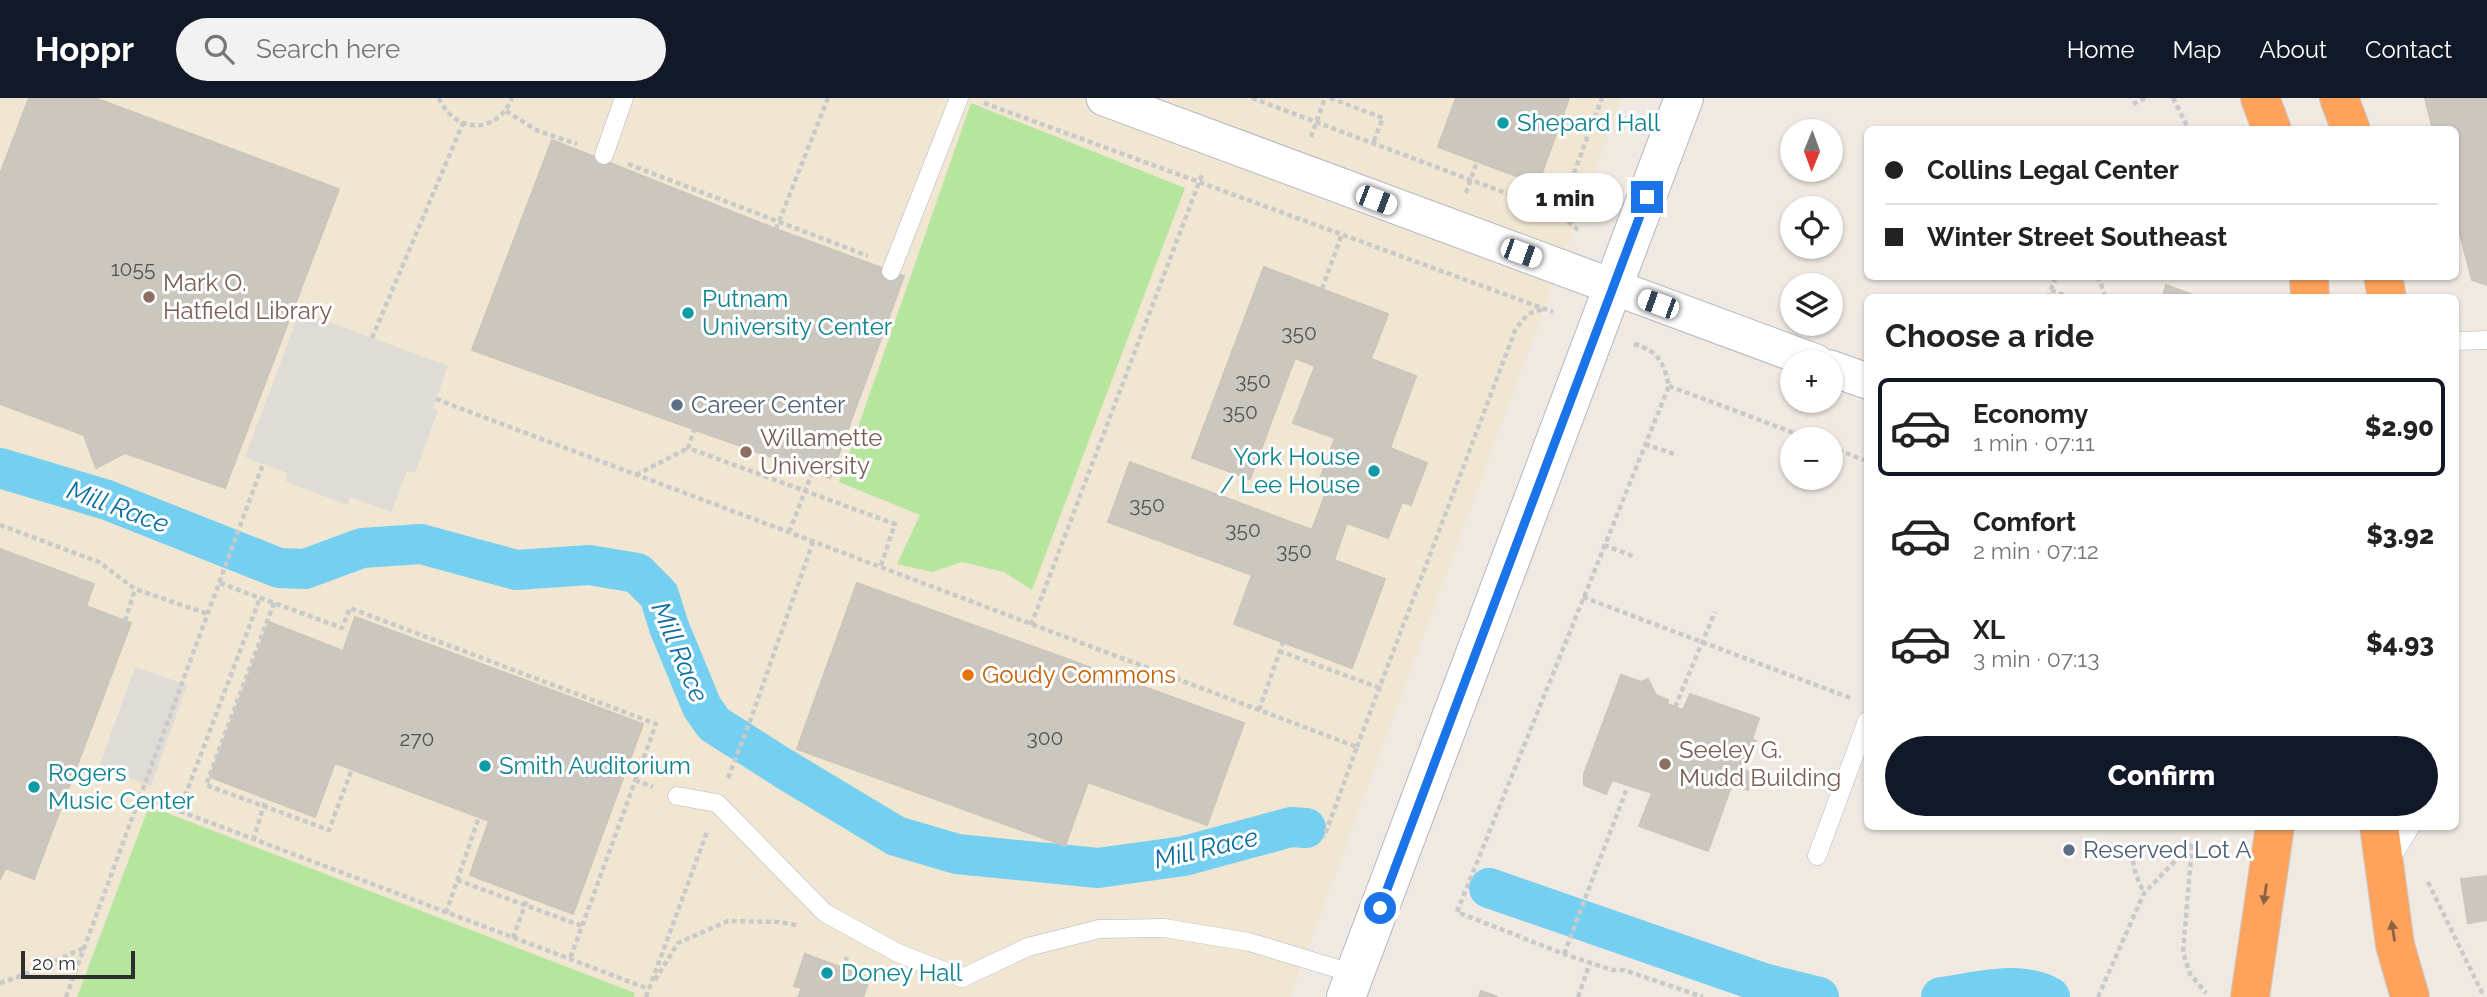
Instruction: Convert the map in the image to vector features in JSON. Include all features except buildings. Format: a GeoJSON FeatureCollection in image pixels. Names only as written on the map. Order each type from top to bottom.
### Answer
{"type":"FeatureCollection","features":[{"type":"Feature","properties":{"kind":"highway"},"geometry":{"type":"LineString","coordinates":[[2260,98],[2270,126]]}},
{"type":"Feature","properties":{"kind":"highway"},"geometry":{"type":"LineString","coordinates":[[2339,98],[2350,126]]}},
{"type":"Feature","properties":{"kind":"highway"},"geometry":{"type":"LineString","coordinates":[[2250,997],[2274,830]]}},
{"type":"Feature","properties":{"kind":"highway"},"geometry":{"type":"LineString","coordinates":[[2394,841],[2395,945],[2410,997]]}},
{"type":"Feature","properties":{"kind":"street"},"geometry":{"type":"LineString","coordinates":[[1104,98],[1783,350]]}},
{"type":"Feature","properties":{"kind":"street"},"geometry":{"type":"LineString","coordinates":[[1351,986],[1684,98]]}},
{"type":"Feature","properties":{"kind":"street"},"geometry":{"type":"LineString","coordinates":[[1843,373],[1864,380]]}},
{"type":"Feature","properties":{"kind":"lane"},"geometry":{"type":"LineString","coordinates":[[604,155],[624,98]]}},
{"type":"Feature","properties":{"kind":"lane"},"geometry":{"type":"LineString","coordinates":[[892,268],[959,98]]}},
{"type":"Feature","properties":{"kind":"lane"},"geometry":{"type":"LineString","coordinates":[[2459,341],[2487,340]]}},
{"type":"Feature","properties":{"kind":"lane"},"geometry":{"type":"LineString","coordinates":[[1818,856],[1864,729]]}},
{"type":"Feature","properties":{"kind":"lane"},"geometry":{"type":"LineString","coordinates":[[677,796],[717,803],[825,914],[898,953],[962,978],[1028,947],[1099,929],[1164,928],[1249,942],[1351,986]]}},
{"type":"Feature","properties":{"kind":"path"},"geometry":{"type":"LineString","coordinates":[[439,98],[452,117],[474,126],[497,119],[506,111],[512,98]]}},
{"type":"Feature","properties":{"kind":"path"},"geometry":{"type":"LineString","coordinates":[[776,229],[828,98]]}},
{"type":"Feature","properties":{"kind":"path"},"geometry":{"type":"LineString","coordinates":[[1252,98],[1559,213],[1579,231]]}},
{"type":"Feature","properties":{"kind":"path"},"geometry":{"type":"LineString","coordinates":[[1330,98],[1383,118],[1373,143]]}},
{"type":"Feature","properties":{"kind":"path"},"geometry":{"type":"LineString","coordinates":[[1559,213],[1602,98]]}},
{"type":"Feature","properties":{"kind":"path"},"geometry":{"type":"LineString","coordinates":[[2133,104],[2145,98]]}},
{"type":"Feature","properties":{"kind":"path"},"geometry":{"type":"LineString","coordinates":[[2173,98],[2187,126]]}},
{"type":"Feature","properties":{"kind":"path"},"geometry":{"type":"LineString","coordinates":[[983,103],[1553,312]]}},
{"type":"Feature","properties":{"kind":"path"},"geometry":{"type":"LineString","coordinates":[[506,111],[536,130],[892,268]]}},
{"type":"Feature","properties":{"kind":"path"},"geometry":{"type":"LineString","coordinates":[[372,338],[463,123]]}},
{"type":"Feature","properties":{"kind":"path"},"geometry":{"type":"LineString","coordinates":[[1031,625],[1205,168]]}},
{"type":"Feature","properties":{"kind":"path"},"geometry":{"type":"LineString","coordinates":[[1322,289],[1342,234]]}},
{"type":"Feature","properties":{"kind":"path"},"geometry":{"type":"LineString","coordinates":[[2050,294],[2055,280]]}},
{"type":"Feature","properties":{"kind":"path"},"geometry":{"type":"LineString","coordinates":[[2051,290],[2061,294]]}},
{"type":"Feature","properties":{"kind":"path"},"geometry":{"type":"LineString","coordinates":[[1324,837],[1516,328],[1528,314],[1544,308]]}},
{"type":"Feature","properties":{"kind":"path"},"geometry":{"type":"LineString","coordinates":[[1625,341],[1652,350],[1664,366],[1669,386],[1457,912],[1590,963],[1612,970],[1624,970],[1703,997]]}},
{"type":"Feature","properties":{"kind":"path"},"geometry":{"type":"LineString","coordinates":[[1669,386],[1780,428]]}},
{"type":"Feature","properties":{"kind":"path"},"geometry":{"type":"LineString","coordinates":[[436,399],[1357,747]]}},
{"type":"Feature","properties":{"kind":"path"},"geometry":{"type":"LineString","coordinates":[[636,475],[688,448],[695,428]]}},
{"type":"Feature","properties":{"kind":"path"},"geometry":{"type":"LineString","coordinates":[[1645,444],[1674,454]]}},
{"type":"Feature","properties":{"kind":"path"},"geometry":{"type":"LineString","coordinates":[[688,448],[895,524],[880,568]]}},
{"type":"Feature","properties":{"kind":"path"},"geometry":{"type":"LineString","coordinates":[[1843,452],[1864,460]]}},
{"type":"Feature","properties":{"kind":"path"},"geometry":{"type":"LineString","coordinates":[[66,997],[263,464]]}},
{"type":"Feature","properties":{"kind":"path"},"geometry":{"type":"LineString","coordinates":[[789,533],[813,471]]}},
{"type":"Feature","properties":{"kind":"path"},"geometry":{"type":"LineString","coordinates":[[0,526],[99,562],[135,589],[208,614]]}},
{"type":"Feature","properties":{"kind":"path"},"geometry":{"type":"LineString","coordinates":[[648,997],[813,542]]}},
{"type":"Feature","properties":{"kind":"path"},"geometry":{"type":"LineString","coordinates":[[1604,545],[1635,557]]}},
{"type":"Feature","properties":{"kind":"path"},"geometry":{"type":"LineString","coordinates":[[220,583],[342,628],[350,608],[656,724],[570,959]]}},
{"type":"Feature","properties":{"kind":"path"},"geometry":{"type":"LineString","coordinates":[[125,621],[135,589]]}},
{"type":"Feature","properties":{"kind":"path"},"geometry":{"type":"LineString","coordinates":[[1583,597],[1855,699]]}},
{"type":"Feature","properties":{"kind":"path"},"geometry":{"type":"LineString","coordinates":[[179,812],[261,598]]}},
{"type":"Feature","properties":{"kind":"path"},"geometry":{"type":"LineString","coordinates":[[274,603],[206,785],[329,830],[352,769]]}},
{"type":"Feature","properties":{"kind":"path"},"geometry":{"type":"LineString","coordinates":[[1675,708],[1715,612]]}},
{"type":"Feature","properties":{"kind":"path"},"geometry":{"type":"LineString","coordinates":[[1259,710],[1283,642]]}},
{"type":"Feature","properties":{"kind":"path"},"geometry":{"type":"LineString","coordinates":[[1279,651],[1380,688]]}},
{"type":"Feature","properties":{"kind":"path"},"geometry":{"type":"LineString","coordinates":[[1564,954],[1627,788]]}},
{"type":"Feature","properties":{"kind":"path"},"geometry":{"type":"LineString","coordinates":[[140,796],[649,989]]}},
{"type":"Feature","properties":{"kind":"path"},"geometry":{"type":"LineString","coordinates":[[253,840],[266,799]]}},
{"type":"Feature","properties":{"kind":"path"},"geometry":{"type":"LineString","coordinates":[[446,912],[479,817]]}},
{"type":"Feature","properties":{"kind":"path"},"geometry":{"type":"LineString","coordinates":[[2394,841],[2421,866],[2484,997]]}},
{"type":"Feature","properties":{"kind":"path"},"geometry":{"type":"LineString","coordinates":[[2098,997],[2144,893],[2192,844],[2183,952],[2190,974],[2206,993]]}},
{"type":"Feature","properties":{"kind":"path"},"geometry":{"type":"LineString","coordinates":[[2129,845],[2136,875],[2144,893]]}},
{"type":"Feature","properties":{"kind":"path"},"geometry":{"type":"LineString","coordinates":[[457,880],[582,926]]}},
{"type":"Feature","properties":{"kind":"path"},"geometry":{"type":"LineString","coordinates":[[513,938],[528,897]]}},
{"type":"Feature","properties":{"kind":"path"},"geometry":{"type":"LineString","coordinates":[[649,989],[678,943],[728,921],[779,922],[804,927]]}},
{"type":"Feature","properties":{"kind":"path"},"geometry":{"type":"LineString","coordinates":[[0,983],[85,947]]}},
{"type":"Feature","properties":{"kind":"path"},"geometry":{"type":"LineString","coordinates":[[1578,997],[1590,963]]}},
{"type":"Feature","properties":{"kind":"shaded area","name":"Willamette University"},"geometry":{"type":"Polygon","coordinates":[[[0,98],[1622,98],[1290,997],[634,997],[635,993],[149,806],[77,997],[0,997],[0,98]]]}},
{"type":"Feature","properties":{"kind":"shaded area"},"geometry":{"type":"Polygon","coordinates":[[[300,311],[448,366],[433,408],[438,411],[415,473],[407,471],[391,512],[350,497],[347,505],[285,481],[287,473],[245,457],[300,311]]]}},
{"type":"Feature","properties":{"kind":"shaded area"},"geometry":{"type":"Polygon","coordinates":[[[135,667],[187,685],[151,786],[99,767],[135,667]]]}},
{"type":"Feature","properties":{"kind":"green space"},"geometry":{"type":"Polygon","coordinates":[[[971,103],[1185,188],[1032,590],[1004,572],[962,562],[932,572],[897,564],[920,515],[839,482],[971,103]]]}},
{"type":"Feature","properties":{"kind":"green space"},"geometry":{"type":"Polygon","coordinates":[[[149,806],[635,993],[634,997],[77,997],[149,806]]]}},
{"type":"Feature","properties":{"kind":"waterway","name":"Mill Race"},"geometry":{"type":"LineString","coordinates":[[0,468],[107,500],[279,568],[305,569],[362,548],[421,544],[516,570],[589,565],[637,573],[659,595],[669,627],[702,707],[714,724],[896,836],[957,854],[1098,868],[1184,856],[1291,827],[1306,828]]}},
{"type":"Feature","properties":{"kind":"waterway","name":"Mill Race"},"geometry":{"type":"LineString","coordinates":[[1489,888],[1763,983],[1819,997]]}},
{"type":"Feature","properties":{"kind":"waterway","name":"Mill Race"},"geometry":{"type":"LineString","coordinates":[[1941,997],[2010,988],[2038,992],[2050,997]]}},
{"type":"Feature","properties":{"kind":"place","name":"Shepard Hall"},"geometry":{"type":"Point","coordinates":[1503,123]}},
{"type":"Feature","properties":{"kind":"place","name":"Mark O. Hatfield Library"},"geometry":{"type":"Point","coordinates":[149,297]}},
{"type":"Feature","properties":{"kind":"place","name":"Putnam University Center"},"geometry":{"type":"Point","coordinates":[688,313]}},
{"type":"Feature","properties":{"kind":"place","name":"Career Center"},"geometry":{"type":"Point","coordinates":[677,405]}},
{"type":"Feature","properties":{"kind":"place","name":"Willamette University"},"geometry":{"type":"Point","coordinates":[746,452]}},
{"type":"Feature","properties":{"kind":"place","name":"York House / Lee House"},"geometry":{"type":"Point","coordinates":[1374,471]}},
{"type":"Feature","properties":{"kind":"place","name":"Goudy Commons"},"geometry":{"type":"Point","coordinates":[968,675]}},
{"type":"Feature","properties":{"kind":"place","name":"Seeley G. Mudd Building"},"geometry":{"type":"Point","coordinates":[1665,764]}},
{"type":"Feature","properties":{"kind":"place","name":"Smith Auditorium"},"geometry":{"type":"Point","coordinates":[485,766]}},
{"type":"Feature","properties":{"kind":"place","name":"Rogers Music Center"},"geometry":{"type":"Point","coordinates":[34,787]}},
{"type":"Feature","properties":{"kind":"place","name":"Reserved Lot A"},"geometry":{"type":"Point","coordinates":[2069,850]}},
{"type":"Feature","properties":{"kind":"place","name":"Doney Hall"},"geometry":{"type":"Point","coordinates":[827,973]}},
{"type":"Feature","properties":{"kind":"route"},"geometry":{"type":"LineString","coordinates":[[1380,908],[1647,197]]}}]}
